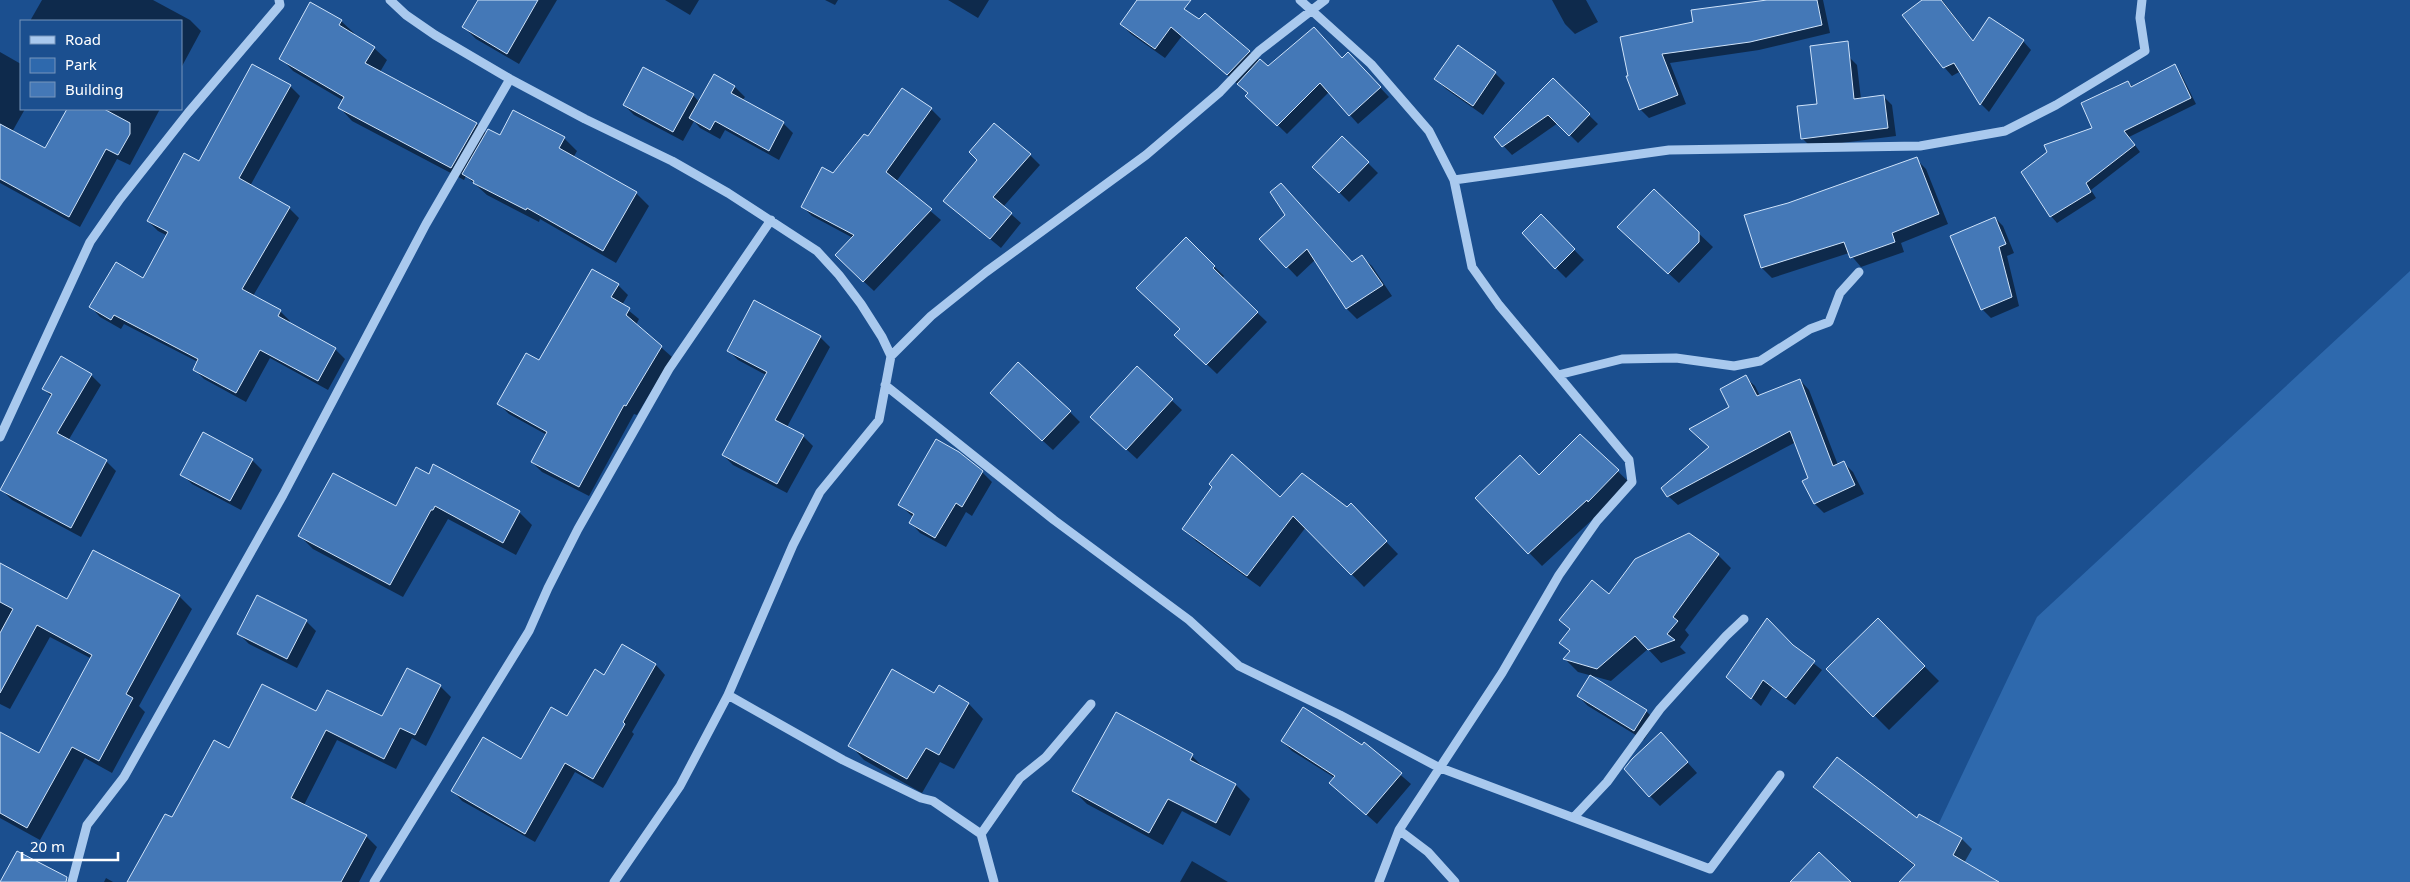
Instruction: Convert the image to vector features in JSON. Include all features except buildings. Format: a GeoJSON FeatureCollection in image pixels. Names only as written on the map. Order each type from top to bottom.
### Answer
{"type":"FeatureCollection","features":[{"type":"Feature","properties":{"kind":"street"},"geometry":{"type":"LineString","coordinates":[[0,437],[9,422],[90,242],[126,191],[280,5],[280,0]]}},
{"type":"Feature","properties":{"kind":"street"},"geometry":{"type":"LineString","coordinates":[[390,0],[406,15],[436,35],[510,79],[585,119],[672,161],[770,220],[817,251],[839,275],[882,337],[891,356]]}},
{"type":"Feature","properties":{"kind":"street"},"geometry":{"type":"LineString","coordinates":[[1300,0],[1371,64],[1429,131],[1454,180],[1472,267],[1499,306],[1629,460],[1632,482],[1598,521],[1559,575],[1502,672],[1438,767],[1399,830],[1379,882]]}},
{"type":"Feature","properties":{"kind":"street"},"geometry":{"type":"LineString","coordinates":[[614,882],[680,786],[728,695],[793,545],[820,492],[879,420],[891,356],[932,316],[986,272],[1146,155],[1220,92],[1259,51],[1325,0]]}},
{"type":"Feature","properties":{"kind":"street"},"geometry":{"type":"LineString","coordinates":[[1454,180],[1669,150],[1920,146],[2005,132],[2056,105],[2145,51],[2140,18],[2142,0]]}},
{"type":"Feature","properties":{"kind":"street"},"geometry":{"type":"LineString","coordinates":[[72,882],[88,825],[134,760],[283,495],[426,224],[510,79]]}},
{"type":"Feature","properties":{"kind":"street"},"geometry":{"type":"LineString","coordinates":[[374,882],[529,631],[578,529],[670,369],[770,220]]}},
{"type":"Feature","properties":{"kind":"street"},"geometry":{"type":"LineString","coordinates":[[1558,375],[1622,358],[1676,358],[1734,366],[1760,361],[1810,329],[1829,322],[1840,293],[1859,272]]}},
{"type":"Feature","properties":{"kind":"street"},"geometry":{"type":"LineString","coordinates":[[885,385],[1054,520],[1189,620],[1239,666],[1340,715],[1438,767],[1710,869],[1780,776]]}},
{"type":"Feature","properties":{"kind":"street"},"geometry":{"type":"LineString","coordinates":[[1574,817],[1607,782],[1660,709],[1719,643],[1744,619]]}},
{"type":"Feature","properties":{"kind":"street"},"geometry":{"type":"LineString","coordinates":[[728,695],[843,760],[921,798],[933,801],[981,834],[994,882]]}},
{"type":"Feature","properties":{"kind":"street"},"geometry":{"type":"LineString","coordinates":[[981,834],[1020,778],[1046,757],[1091,704]]}},
{"type":"Feature","properties":{"kind":"street"},"geometry":{"type":"LineString","coordinates":[[1399,830],[1428,852],[1455,882]]}},
{"type":"Feature","properties":{"kind":"green space"},"geometry":{"type":"Polygon","coordinates":[[[2410,271],[2410,882],[1911,882],[2037,617],[2410,271]]]}}]}
